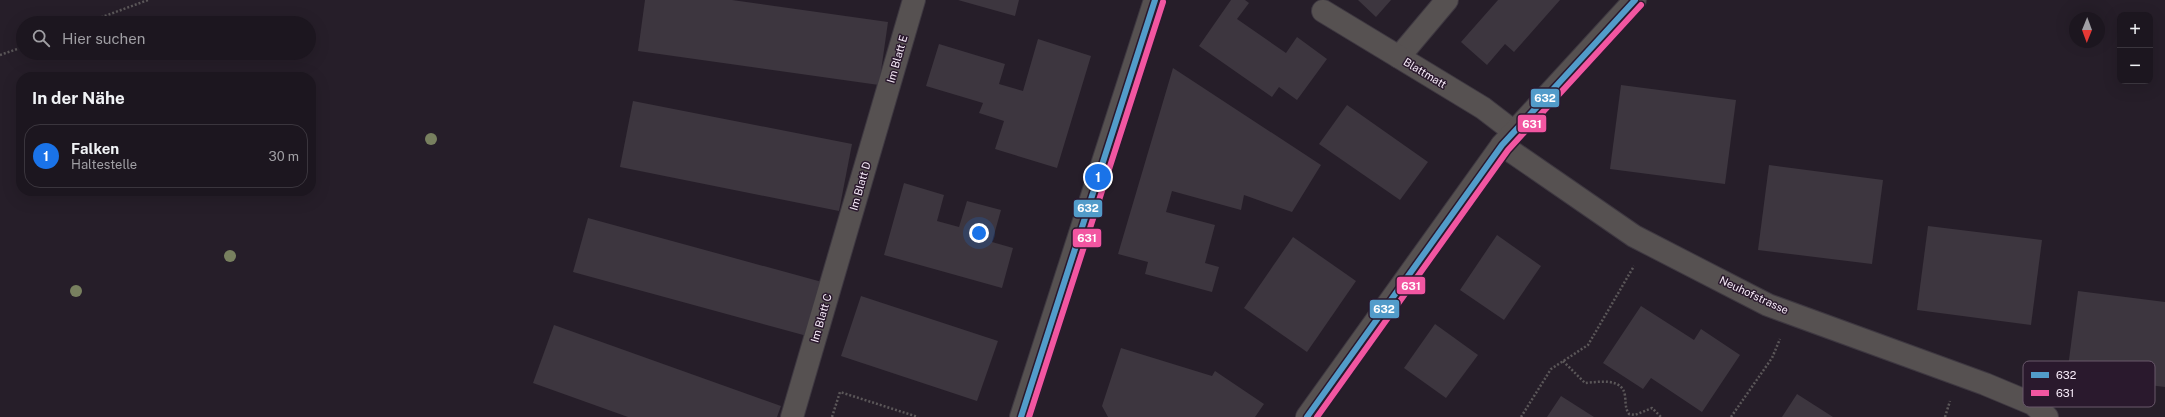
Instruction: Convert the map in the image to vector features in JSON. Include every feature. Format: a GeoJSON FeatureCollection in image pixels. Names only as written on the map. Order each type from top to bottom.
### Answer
{"type":"FeatureCollection","features":[{"type":"Feature","properties":{"kind":"street","name":"Im Blatt E"},"geometry":{"type":"LineString","coordinates":[[879,119],[914,0]]}},
{"type":"Feature","properties":{"kind":"street"},"geometry":{"type":"LineString","coordinates":[[1021,417],[1155,0]]}},
{"type":"Feature","properties":{"kind":"street","name":"Blattmatt"},"geometry":{"type":"LineString","coordinates":[[1447,0],[1399,57],[1483,108],[1507,138]]}},
{"type":"Feature","properties":{"kind":"street"},"geometry":{"type":"LineString","coordinates":[[1307,417],[1507,138],[1635,0]]}},
{"type":"Feature","properties":{"kind":"street"},"geometry":{"type":"LineString","coordinates":[[1323,11],[1399,57]]}},
{"type":"Feature","properties":{"kind":"street","name":"Im Blatt D"},"geometry":{"type":"LineString","coordinates":[[840,253],[879,119]]}},
{"type":"Feature","properties":{"kind":"street","name":"Neuhofstrasse"},"geometry":{"type":"LineString","coordinates":[[1507,138],[1634,236],[1768,305],[1985,384],[2023,400]]}},
{"type":"Feature","properties":{"kind":"street","name":"Im Blatt C"},"geometry":{"type":"LineString","coordinates":[[792,417],[840,253]]}},
{"type":"Feature","properties":{"kind":"street","name":"Neuhofstrasse"},"geometry":{"type":"LineString","coordinates":[[2036,407],[2047,417]]}},
{"type":"Feature","properties":{"kind":"path"},"geometry":{"type":"LineString","coordinates":[[105,16],[148,0]]}},
{"type":"Feature","properties":{"kind":"path"},"geometry":{"type":"LineString","coordinates":[[0,55],[16,49]]}},
{"type":"Feature","properties":{"kind":"path"},"geometry":{"type":"LineString","coordinates":[[1521,417],[1551,369],[1588,345],[1647,243]]}},
{"type":"Feature","properties":{"kind":"path"},"geometry":{"type":"LineString","coordinates":[[1731,417],[1772,358],[1790,312]]}},
{"type":"Feature","properties":{"kind":"path"},"geometry":{"type":"LineString","coordinates":[[1563,361],[1585,383],[1610,381],[1620,387],[1625,394],[1625,408],[1629,414],[1635,415],[1652,408],[1661,417]]}},
{"type":"Feature","properties":{"kind":"path"},"geometry":{"type":"LineString","coordinates":[[832,417],[840,392],[918,417]]}},
{"type":"Feature","properties":{"kind":"building"},"geometry":{"type":"Polygon","coordinates":[[[645,0],[732,0],[888,22],[879,85],[638,51],[645,0]]]}},
{"type":"Feature","properties":{"kind":"building"},"geometry":{"type":"Polygon","coordinates":[[[958,0],[1019,0],[1015,16],[958,0]]]}},
{"type":"Feature","properties":{"kind":"building"},"geometry":{"type":"Polygon","coordinates":[[[1231,0],[1245,0],[1249,3],[1237,19],[1286,53],[1297,37],[1327,59],[1297,100],[1279,87],[1272,97],[1199,46],[1231,0]]]}},
{"type":"Feature","properties":{"kind":"building"},"geometry":{"type":"Polygon","coordinates":[[[1358,0],[1391,0],[1376,17],[1358,0]]]}},
{"type":"Feature","properties":{"kind":"building"},"geometry":{"type":"Polygon","coordinates":[[[1498,0],[1560,0],[1514,52],[1505,44],[1487,65],[1461,42],[1498,0]]]}},
{"type":"Feature","properties":{"kind":"building"},"geometry":{"type":"Polygon","coordinates":[[[1038,39],[1091,56],[1057,168],[995,149],[1004,121],[979,113],[983,103],[926,86],[939,44],[1005,64],[999,84],[1023,91],[1038,39]]]}},
{"type":"Feature","properties":{"kind":"building"},"geometry":{"type":"Polygon","coordinates":[[[1173,68],[1321,165],[1292,212],[1244,195],[1241,210],[1172,191],[1166,212],[1215,225],[1205,263],[1219,267],[1212,292],[1145,274],[1148,262],[1118,254],[1173,68]]]}},
{"type":"Feature","properties":{"kind":"building"},"geometry":{"type":"Polygon","coordinates":[[[1621,85],[1736,100],[1725,184],[1610,169],[1621,85]]]}},
{"type":"Feature","properties":{"kind":"building"},"geometry":{"type":"Polygon","coordinates":[[[633,101],[852,144],[839,211],[620,167],[633,101]]]}},
{"type":"Feature","properties":{"kind":"building"},"geometry":{"type":"Polygon","coordinates":[[[1347,105],[1428,162],[1400,200],[1319,144],[1347,105]]]}},
{"type":"Feature","properties":{"kind":"building"},"geometry":{"type":"Polygon","coordinates":[[[1769,165],[1883,180],[1872,264],[1758,250],[1769,165]]]}},
{"type":"Feature","properties":{"kind":"building"},"geometry":{"type":"Polygon","coordinates":[[[904,183],[944,195],[937,221],[959,227],[967,201],[1001,210],[992,242],[1013,248],[1002,288],[884,255],[904,183]]]}},
{"type":"Feature","properties":{"kind":"building"},"geometry":{"type":"Polygon","coordinates":[[[588,218],[822,282],[807,336],[573,272],[588,218]]]}},
{"type":"Feature","properties":{"kind":"building"},"geometry":{"type":"Polygon","coordinates":[[[1928,226],[2042,240],[2031,325],[1917,310],[1928,226]]]}},
{"type":"Feature","properties":{"kind":"building"},"geometry":{"type":"Polygon","coordinates":[[[1497,235],[1541,266],[1504,320],[1460,290],[1497,235]]]}},
{"type":"Feature","properties":{"kind":"building"},"geometry":{"type":"Polygon","coordinates":[[[1293,237],[1356,281],[1307,352],[1244,308],[1293,237]]]}},
{"type":"Feature","properties":{"kind":"building"},"geometry":{"type":"Polygon","coordinates":[[[2078,291],[2165,302],[2165,387],[2155,386],[2155,361],[2069,361],[2078,291]]]}},
{"type":"Feature","properties":{"kind":"building"},"geometry":{"type":"Polygon","coordinates":[[[861,296],[998,341],[977,401],[841,356],[861,296]]]}},
{"type":"Feature","properties":{"kind":"building"},"geometry":{"type":"Polygon","coordinates":[[[1641,306],[1694,340],[1701,329],[1740,355],[1702,412],[1651,378],[1643,389],[1603,363],[1641,306]]]}},
{"type":"Feature","properties":{"kind":"building"},"geometry":{"type":"Polygon","coordinates":[[[1435,324],[1478,355],[1446,398],[1404,368],[1435,324]]]}},
{"type":"Feature","properties":{"kind":"building"},"geometry":{"type":"Polygon","coordinates":[[[554,325],[781,406],[777,417],[628,417],[533,383],[554,325]]]}},
{"type":"Feature","properties":{"kind":"building"},"geometry":{"type":"Polygon","coordinates":[[[1121,348],[1212,376],[1215,371],[1264,404],[1255,417],[1108,417],[1102,406],[1121,348]]]}},
{"type":"Feature","properties":{"kind":"building"},"geometry":{"type":"Polygon","coordinates":[[[1797,394],[1833,417],[1782,417],[1797,394]]]}},
{"type":"Feature","properties":{"kind":"building"},"geometry":{"type":"Polygon","coordinates":[[[1561,396],[1594,417],[1547,417],[1561,396]]]}},
{"type":"Feature","properties":{"kind":"transit line","name":"632"},"geometry":{"type":"LineString","coordinates":[[1021,417],[1155,0]]}},
{"type":"Feature","properties":{"kind":"transit line","name":"632"},"geometry":{"type":"LineString","coordinates":[[1307,417],[1502,145],[1635,0]]}},
{"type":"Feature","properties":{"kind":"transit line","name":"631"},"geometry":{"type":"LineString","coordinates":[[1029,417],[1163,2]]}},
{"type":"Feature","properties":{"kind":"transit line","name":"631"},"geometry":{"type":"LineString","coordinates":[[1317,417],[1508,150],[1641,5]]}},
{"type":"Feature","properties":{"kind":"place","name":"Falken"},"geometry":{"type":"Point","coordinates":[1098,177]}}]}
